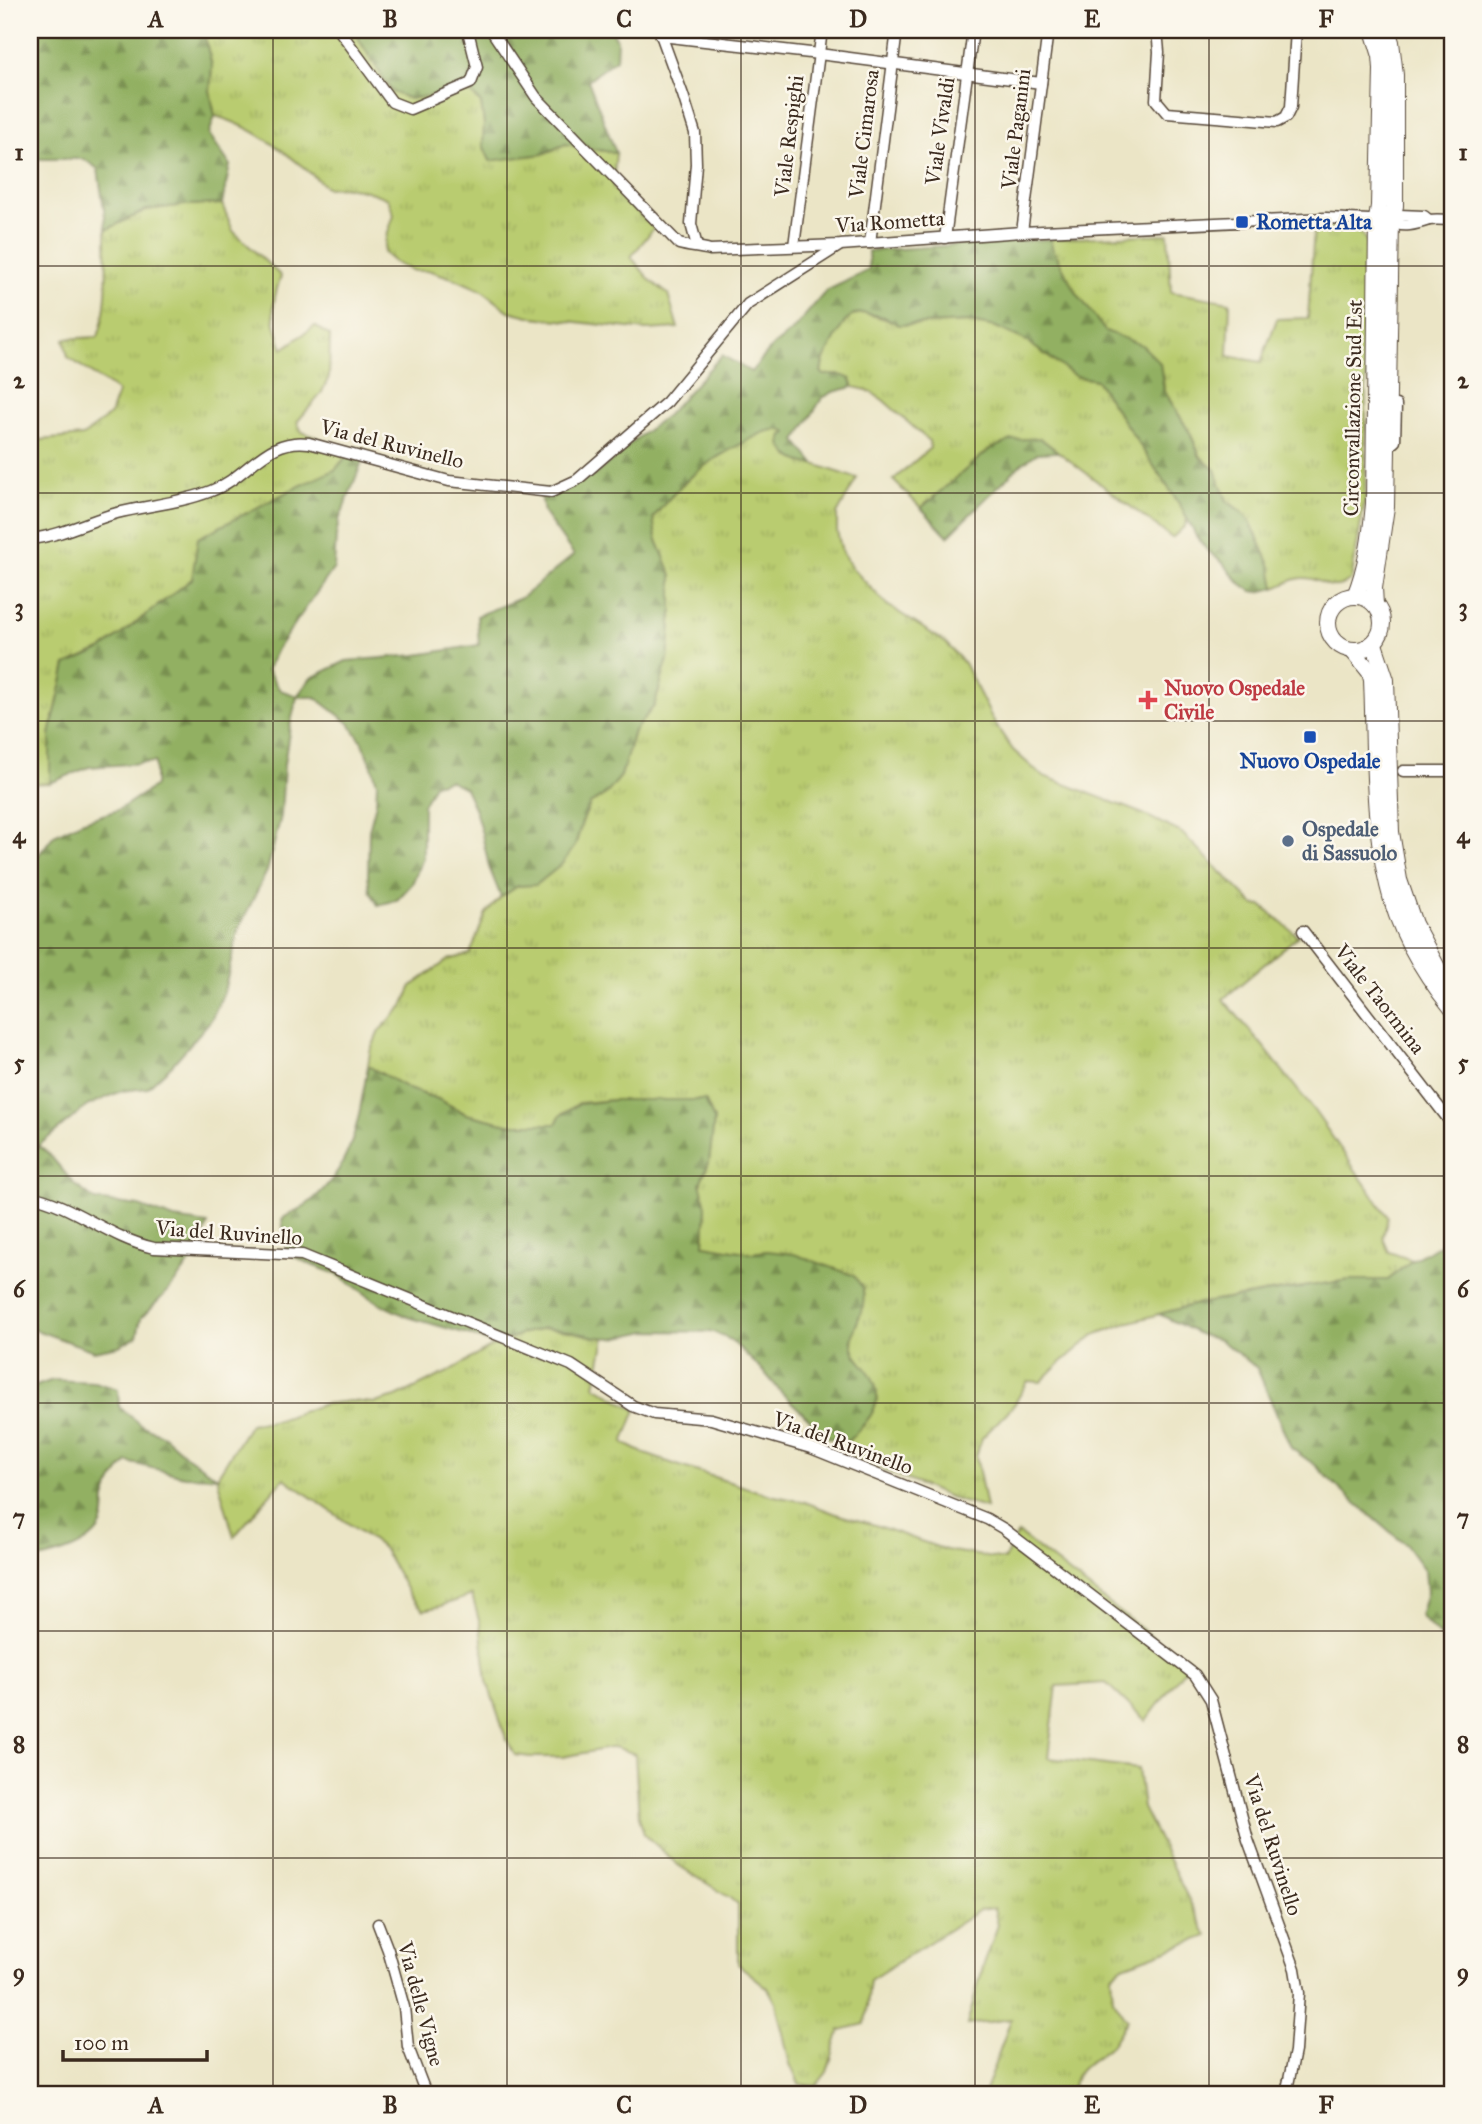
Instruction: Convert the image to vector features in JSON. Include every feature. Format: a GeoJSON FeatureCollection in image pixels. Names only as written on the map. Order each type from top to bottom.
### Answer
{"type":"FeatureCollection","features":[{"type":"Feature","properties":{"kind":"main road"},"geometry":{"type":"LineString","coordinates":[[1373,30],[1382,69],[1379,206],[1388,222]]}},
{"type":"Feature","properties":{"kind":"main road"},"geometry":{"type":"LineString","coordinates":[[1387,30],[1395,75],[1395,206],[1388,222]]}},
{"type":"Feature","properties":{"kind":"main road","name":"Circonvallazione Sud Est"},"geometry":{"type":"LineString","coordinates":[[1388,222],[1387,507],[1374,588],[1383,625],[1374,644],[1386,680],[1391,832],[1399,880],[1414,924],[1440,973],[1452,989]]}},
{"type":"Feature","properties":{"kind":"main road","name":"Circonvallazione Sud Est"},"geometry":{"type":"LineString","coordinates":[[1354,596],[1362,579],[1374,505],[1388,222]]}},
{"type":"Feature","properties":{"kind":"main road"},"geometry":{"type":"LineString","coordinates":[[1374,644],[1364,650],[1347,650],[1335,642],[1328,624],[1330,613],[1337,603],[1346,598],[1354,596],[1370,600],[1376,605]]}},
{"type":"Feature","properties":{"kind":"main road"},"geometry":{"type":"LineString","coordinates":[[1353,651],[1370,672],[1372,680],[1379,833],[1387,884],[1404,929],[1420,961],[1432,983],[1452,1008]]}},
{"type":"Feature","properties":{"kind":"street"},"geometry":{"type":"LineString","coordinates":[[339,30],[393,102],[410,109],[471,83],[477,67],[470,30]]}},
{"type":"Feature","properties":{"kind":"street","name":"Via Rometta"},"geometry":{"type":"LineString","coordinates":[[491,30],[536,97],[679,244],[689,247],[697,246],[710,250],[840,245],[1022,232],[1326,218],[1388,222],[1399,215],[1424,216],[1429,220],[1452,220]]}},
{"type":"Feature","properties":{"kind":"street","name":"Viale Respighi"},"geometry":{"type":"LineString","coordinates":[[794,246],[822,30]]}},
{"type":"Feature","properties":{"kind":"street","name":"Viale Cimarosa"},"geometry":{"type":"LineString","coordinates":[[870,243],[897,30]]}},
{"type":"Feature","properties":{"kind":"street","name":"Viale Vivaldi"},"geometry":{"type":"LineString","coordinates":[[945,238],[973,30]]}},
{"type":"Feature","properties":{"kind":"street","name":"Viale Paganini"},"geometry":{"type":"LineString","coordinates":[[1022,232],[1048,30]]}},
{"type":"Feature","properties":{"kind":"street"},"geometry":{"type":"LineString","coordinates":[[1157,30],[1159,52],[1156,100],[1167,113],[1277,122],[1286,117],[1291,107],[1296,30]]}},
{"type":"Feature","properties":{"kind":"street"},"geometry":{"type":"LineString","coordinates":[[697,246],[691,224],[696,164],[695,133],[660,33],[1041,83]]}},
{"type":"Feature","properties":{"kind":"street","name":"Via del Ruvinello"},"geometry":{"type":"LineString","coordinates":[[30,538],[72,530],[120,513],[210,492],[225,485],[270,450],[296,441],[449,481],[551,492],[577,480],[667,401],[748,304],[840,245]]}},
{"type":"Feature","properties":{"kind":"street"},"geometry":{"type":"LineString","coordinates":[[1403,771],[1452,771]]}},
{"type":"Feature","properties":{"kind":"street","name":"Viale Taormina"},"geometry":{"type":"LineString","coordinates":[[1303,931],[1452,1125]]}},
{"type":"Feature","properties":{"kind":"street","name":"Via del Ruvinello"},"geometry":{"type":"LineString","coordinates":[[30,1196],[46,1199],[134,1243],[153,1248],[302,1255],[572,1365],[633,1406],[654,1414],[711,1419],[811,1448],[987,1519],[1004,1529],[1195,1675],[1211,1700],[1248,1840],[1295,1969],[1299,1993],[1295,2051],[1286,2094]]}},
{"type":"Feature","properties":{"kind":"street","name":"Via delle Vigne"},"geometry":{"type":"LineString","coordinates":[[378,1924],[404,2007],[408,2048],[426,2094]]}},
{"type":"Feature","properties":{"kind":"green space"},"geometry":{"type":"Polygon","coordinates":[[[30,30],[203,30],[212,66],[210,91],[215,116],[209,134],[230,165],[222,204],[146,210],[106,230],[98,169],[84,159],[30,159],[30,30]]]}},
{"type":"Feature","properties":{"kind":"green space"},"geometry":{"type":"Polygon","coordinates":[[[203,30],[353,30],[392,92],[410,99],[451,92],[471,93],[481,103],[483,145],[490,160],[543,154],[565,144],[616,153],[613,188],[654,228],[631,257],[650,280],[668,294],[678,328],[646,330],[533,317],[509,311],[481,290],[458,280],[431,271],[414,271],[397,264],[384,253],[394,215],[388,199],[358,189],[327,188],[260,136],[215,116],[210,91],[212,66],[203,30]]]}},
{"type":"Feature","properties":{"kind":"green space"},"geometry":{"type":"Polygon","coordinates":[[[353,30],[612,30],[617,40],[616,59],[588,80],[616,153],[565,144],[543,154],[490,161],[483,145],[481,103],[471,93],[451,92],[410,99],[392,92],[353,30]]]}},
{"type":"Feature","properties":{"kind":"green space"},"geometry":{"type":"Polygon","coordinates":[[[222,204],[233,231],[281,276],[273,312],[283,349],[315,326],[330,336],[329,377],[321,394],[297,422],[302,432],[351,451],[335,470],[262,505],[192,579],[101,650],[66,665],[50,735],[50,783],[30,784],[30,441],[83,436],[110,415],[118,392],[68,357],[64,339],[98,337],[106,298],[106,230],[146,210],[222,204]]]}},
{"type":"Feature","properties":{"kind":"green space"},"geometry":{"type":"Polygon","coordinates":[[[1346,227],[1361,233],[1367,242],[1365,500],[1351,580],[1331,586],[1309,578],[1299,578],[1275,588],[1271,567],[1250,521],[1227,501],[1215,470],[1201,457],[1164,390],[1163,377],[1129,340],[1105,331],[1076,292],[1052,248],[1050,239],[1168,234],[1171,292],[1230,302],[1228,356],[1261,362],[1277,319],[1308,318],[1314,229],[1346,227]]]}},
{"type":"Feature","properties":{"kind":"green space"},"geometry":{"type":"Polygon","coordinates":[[[1050,239],[1052,248],[1076,292],[1105,331],[1142,345],[1160,363],[1164,391],[1190,433],[1200,457],[1215,470],[1227,501],[1250,521],[1271,567],[1275,588],[1252,591],[1239,582],[1223,563],[1207,550],[1096,380],[1075,376],[1025,340],[996,327],[970,322],[899,325],[884,317],[854,314],[845,321],[823,361],[821,372],[824,375],[841,375],[851,379],[853,387],[822,398],[796,441],[814,464],[798,461],[786,452],[781,443],[786,431],[764,432],[705,465],[673,494],[653,518],[656,538],[672,576],[668,659],[654,706],[634,731],[621,776],[607,793],[590,804],[575,846],[561,865],[536,885],[518,886],[501,897],[489,867],[475,810],[465,788],[449,780],[434,784],[423,805],[423,858],[412,884],[397,900],[378,905],[370,891],[368,875],[369,830],[376,803],[377,783],[372,766],[362,742],[349,723],[315,697],[297,697],[284,764],[281,816],[267,871],[238,930],[224,992],[211,1020],[172,1065],[147,1088],[121,1091],[87,1106],[38,1146],[48,1153],[75,1185],[95,1200],[139,1206],[174,1219],[208,1224],[197,1254],[168,1291],[141,1318],[137,1336],[119,1346],[94,1351],[30,1328],[30,1160],[38,1147],[30,1140],[30,866],[54,835],[81,822],[118,810],[155,786],[155,762],[89,767],[50,783],[50,735],[66,665],[101,650],[192,579],[198,538],[335,470],[351,451],[364,457],[339,520],[334,568],[277,649],[267,670],[280,690],[297,696],[311,678],[346,661],[417,655],[479,645],[477,616],[521,598],[574,555],[544,513],[540,489],[558,490],[595,475],[667,415],[722,355],[751,372],[773,346],[792,331],[826,291],[869,270],[868,251],[1050,239]]]}},
{"type":"Feature","properties":{"kind":"green space"},"geometry":{"type":"Polygon","coordinates":[[[864,313],[906,325],[970,322],[996,327],[1025,340],[1075,376],[1096,380],[1180,505],[1187,519],[1185,526],[1172,538],[1040,438],[990,449],[921,508],[893,480],[930,448],[929,441],[883,400],[867,390],[853,387],[853,383],[821,372],[843,325],[853,315],[864,313]]]}},
{"type":"Feature","properties":{"kind":"green space"},"geometry":{"type":"Polygon","coordinates":[[[772,429],[786,431],[789,456],[857,478],[837,514],[837,531],[842,552],[852,568],[886,604],[946,643],[964,663],[995,724],[1013,750],[1041,775],[1143,814],[1182,833],[1254,905],[1262,906],[1298,936],[1223,999],[1315,1112],[1388,1217],[1383,1237],[1389,1252],[1412,1260],[1388,1280],[1350,1280],[1197,1304],[1094,1335],[1041,1382],[1028,1381],[1014,1405],[982,1438],[976,1456],[986,1508],[957,1500],[854,1458],[848,1441],[874,1409],[876,1391],[867,1370],[855,1354],[852,1342],[863,1298],[863,1288],[853,1275],[767,1251],[751,1253],[704,1245],[706,1206],[700,1183],[709,1162],[714,1120],[705,1100],[613,1100],[579,1103],[560,1116],[556,1124],[508,1124],[466,1114],[438,1099],[411,1090],[368,1066],[370,1052],[379,1031],[403,1006],[412,986],[448,960],[470,954],[486,913],[501,897],[518,886],[536,884],[575,846],[590,804],[607,793],[621,776],[634,731],[654,706],[668,659],[672,576],[656,538],[653,518],[678,489],[706,464],[737,444],[772,429]]]}},
{"type":"Feature","properties":{"kind":"green space"},"geometry":{"type":"Polygon","coordinates":[[[1040,438],[1058,452],[1038,453],[1021,464],[948,536],[921,508],[990,449],[1012,440],[1040,438]]]}},
{"type":"Feature","properties":{"kind":"green space"},"geometry":{"type":"Polygon","coordinates":[[[368,1066],[411,1090],[438,1099],[466,1114],[508,1124],[556,1124],[560,1116],[579,1104],[613,1100],[705,1100],[714,1120],[709,1162],[700,1183],[706,1206],[704,1245],[751,1253],[767,1251],[794,1254],[853,1275],[863,1288],[863,1298],[852,1340],[853,1349],[877,1389],[875,1408],[870,1416],[848,1441],[829,1438],[731,1340],[713,1332],[647,1331],[615,1338],[545,1328],[494,1345],[471,1335],[408,1317],[380,1304],[337,1274],[287,1253],[282,1219],[310,1202],[337,1173],[357,1123],[368,1066]]]}},
{"type":"Feature","properties":{"kind":"green space"},"geometry":{"type":"Polygon","coordinates":[[[1452,1238],[1452,1648],[1420,1616],[1427,1592],[1425,1571],[1406,1545],[1315,1465],[1291,1448],[1257,1368],[1220,1340],[1201,1335],[1159,1314],[1197,1304],[1316,1285],[1350,1280],[1388,1280],[1412,1260],[1452,1238]]]}},
{"type":"Feature","properties":{"kind":"green space"},"geometry":{"type":"Polygon","coordinates":[[[545,1328],[605,1338],[595,1386],[636,1410],[623,1443],[645,1454],[686,1468],[770,1495],[805,1502],[946,1550],[1004,1560],[1018,1533],[1188,1665],[1146,1721],[1106,1683],[1057,1686],[1048,1758],[1138,1769],[1143,1808],[1207,1936],[1123,1966],[1111,1976],[1113,1999],[1127,2020],[1112,2044],[1086,2064],[1076,2076],[1073,2094],[984,2094],[1011,2019],[967,2025],[998,1925],[994,1908],[980,1910],[870,1980],[865,2024],[840,2030],[827,2072],[816,2086],[799,2084],[790,2064],[776,2003],[768,1988],[738,1964],[738,1905],[678,1865],[644,1834],[639,1817],[635,1754],[615,1747],[562,1757],[515,1755],[506,1738],[487,1681],[480,1624],[472,1595],[424,1610],[410,1596],[383,1548],[284,1478],[234,1537],[217,1477],[250,1424],[278,1420],[324,1404],[350,1401],[375,1403],[396,1397],[448,1372],[494,1345],[545,1328]]]}},
{"type":"Feature","properties":{"kind":"green space"},"geometry":{"type":"Polygon","coordinates":[[[53,1380],[94,1382],[118,1389],[119,1407],[143,1426],[164,1436],[185,1455],[217,1477],[184,1476],[128,1462],[109,1488],[103,1520],[92,1537],[72,1549],[30,1561],[30,1388],[53,1380]]]}},
{"type":"Feature","properties":{"kind":"place","name":"Rometta Alta"},"geometry":{"type":"Point","coordinates":[1242,222]}},
{"type":"Feature","properties":{"kind":"place","name":"Nuovo Ospedale Civile"},"geometry":{"type":"Point","coordinates":[1148,700]}},
{"type":"Feature","properties":{"kind":"place","name":"Nuovo Ospedale"},"geometry":{"type":"Point","coordinates":[1310,737]}},
{"type":"Feature","properties":{"kind":"place","name":"Ospedale di Sassuolo"},"geometry":{"type":"Point","coordinates":[1288,841]}}]}
